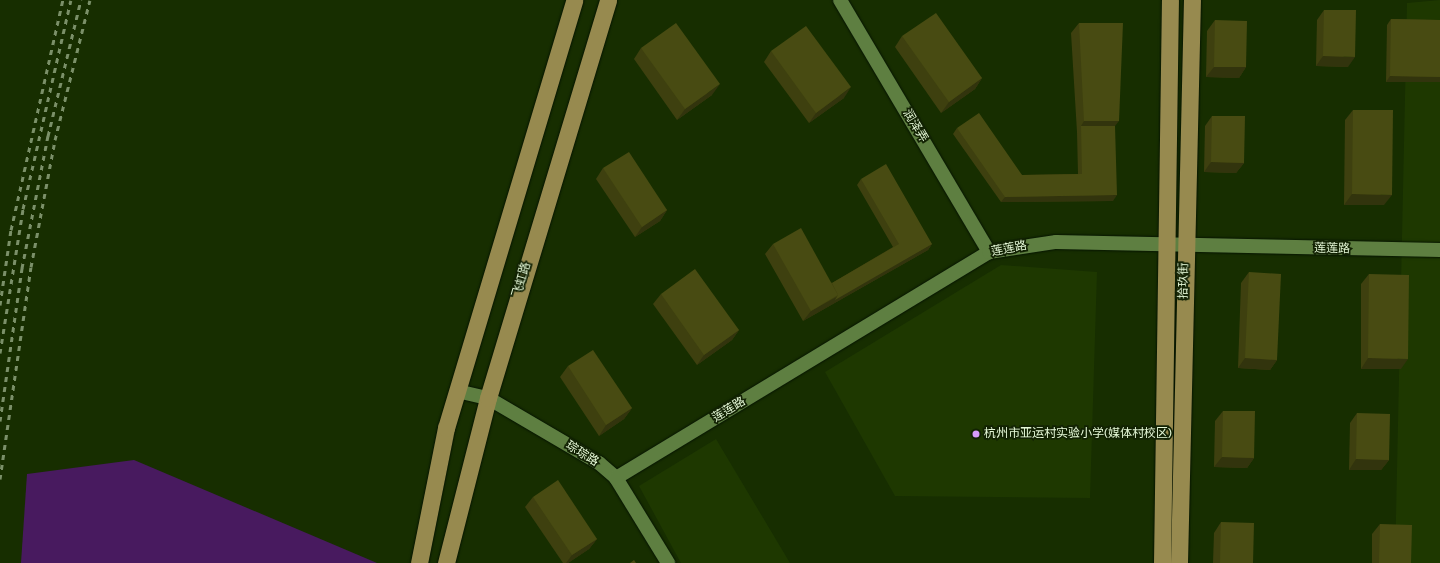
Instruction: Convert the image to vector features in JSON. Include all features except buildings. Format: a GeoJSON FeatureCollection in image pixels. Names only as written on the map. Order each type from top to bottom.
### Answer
{"type":"FeatureCollection","features":[{"type":"Feature","properties":{"kind":"main road"},"geometry":{"type":"LineString","coordinates":[[419,563],[446,428],[574,0]]}},
{"type":"Feature","properties":{"kind":"main road","name":"飞虹路"},"geometry":{"type":"LineString","coordinates":[[446,563],[488,398],[608,0]]}},
{"type":"Feature","properties":{"kind":"main road","name":"拾玖街"},"geometry":{"type":"LineString","coordinates":[[1162,563],[1170,0]]}},
{"type":"Feature","properties":{"kind":"main road","name":"拾玖街"},"geometry":{"type":"LineString","coordinates":[[1179,563],[1185,247],[1192,0]]}},
{"type":"Feature","properties":{"kind":"street","name":"润泽弄"},"geometry":{"type":"LineString","coordinates":[[840,0],[989,252]]}},
{"type":"Feature","properties":{"kind":"street","name":"莲莲路"},"geometry":{"type":"LineString","coordinates":[[616,478],[989,252],[1056,242],[1167,247],[1440,250]]}},
{"type":"Feature","properties":{"kind":"street","name":"琮琮路"},"geometry":{"type":"LineString","coordinates":[[457,391],[488,398],[599,464],[616,478],[668,563]]}},
{"type":"Feature","properties":{"kind":"shaded area"},"geometry":{"type":"Polygon","coordinates":[[[1440,0],[1440,563],[1395,563],[1407,3],[1440,0]]]}},
{"type":"Feature","properties":{"kind":"shaded area","name":"杭州市亚运村实验小学(媒体村校区)"},"geometry":{"type":"Polygon","coordinates":[[[1001,265],[1097,272],[1090,498],[895,496],[825,372],[1001,265]]]}},
{"type":"Feature","properties":{"kind":"shaded area"},"geometry":{"type":"Polygon","coordinates":[[[716,439],[790,563],[681,563],[639,486],[716,439]]]}},
{"type":"Feature","properties":{"kind":"shaded area"},"geometry":{"type":"Polygon","coordinates":[[[134,460],[377,563],[21,563],[27,474],[134,460]]]}},
{"type":"Feature","properties":{"kind":"railway"},"geometry":{"type":"LineString","coordinates":[[0,305],[11,230],[63,0]]}},
{"type":"Feature","properties":{"kind":"railway"},"geometry":{"type":"LineString","coordinates":[[0,353],[23,209],[71,0]]}},
{"type":"Feature","properties":{"kind":"railway"},"geometry":{"type":"LineString","coordinates":[[0,421],[22,268],[48,136],[81,0]]}},
{"type":"Feature","properties":{"kind":"railway"},"geometry":{"type":"LineString","coordinates":[[0,479],[31,267],[55,140],[90,0]]}},
{"type":"Feature","properties":{"kind":"place","name":"杭州市亚运村实验小学(媒体村校区)"},"geometry":{"type":"Point","coordinates":[976,434]}}]}
